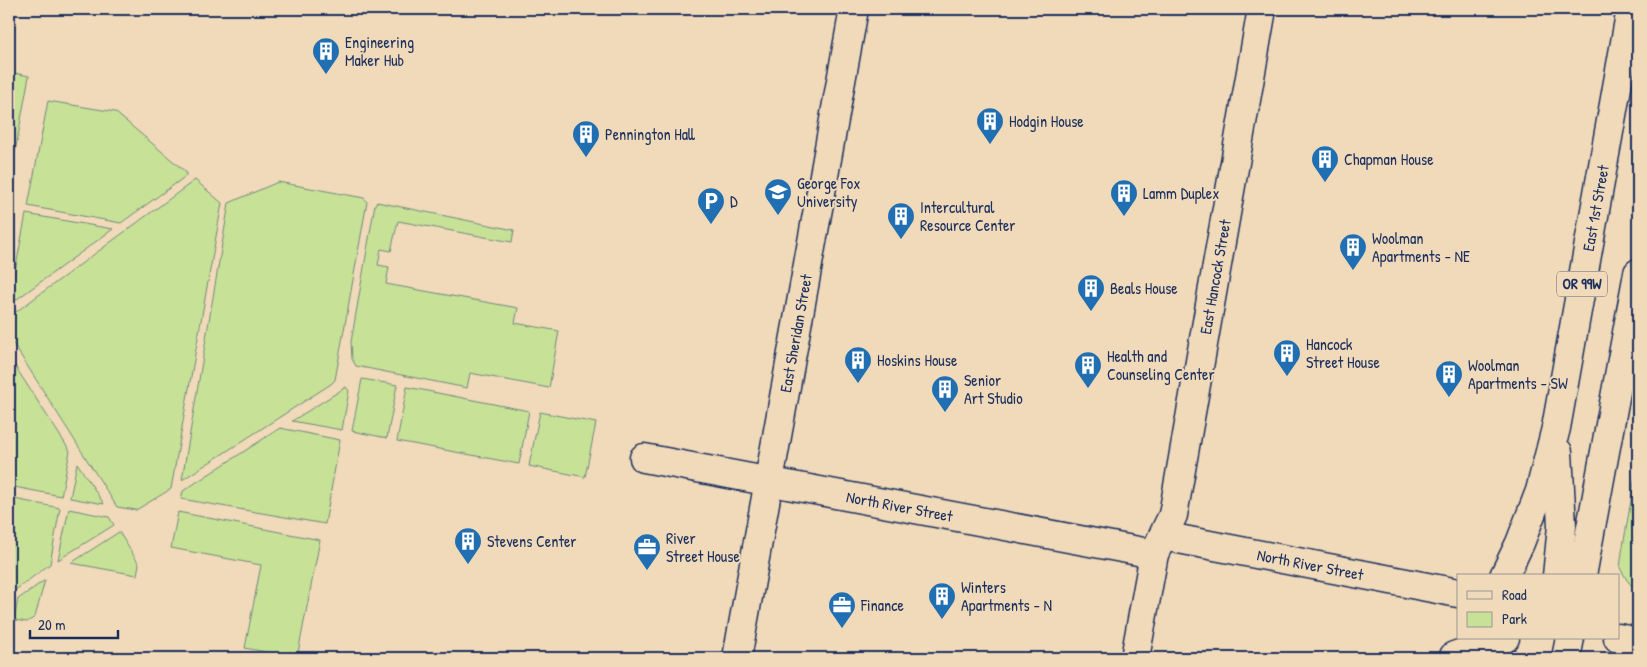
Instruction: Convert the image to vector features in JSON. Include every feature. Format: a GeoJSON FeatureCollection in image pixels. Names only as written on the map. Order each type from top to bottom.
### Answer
{"type":"FeatureCollection","features":[{"type":"Feature","properties":{"kind":"street","name":"East Sheridan Street"},"geometry":{"type":"LineString","coordinates":[[737,658],[854,9]]}},
{"type":"Feature","properties":{"kind":"street","name":"East Hancock Street"},"geometry":{"type":"LineString","coordinates":[[1135,658],[1159,545],[1173,515],[1262,9]]}},
{"type":"Feature","properties":{"kind":"street","name":"East 1st Street"},"geometry":{"type":"LineString","coordinates":[[1505,574],[1520,543],[1540,491],[1556,428],[1631,9]]}},
{"type":"Feature","properties":{"kind":"street"},"geometry":{"type":"LineString","coordinates":[[1582,574],[1638,273]]}},
{"type":"Feature","properties":{"kind":"street"},"geometry":{"type":"LineString","coordinates":[[1556,428],[1562,526],[1557,574]]}},
{"type":"Feature","properties":{"kind":"street","name":"North River Street"},"geometry":{"type":"LineString","coordinates":[[644,458],[768,481],[1457,593]]}},
{"type":"Feature","properties":{"kind":"street"},"geometry":{"type":"LineString","coordinates":[[1620,638],[1638,642]]}},
{"type":"Feature","properties":{"kind":"street"},"geometry":{"type":"LineString","coordinates":[[1458,651],[1498,640]]}},
{"type":"Feature","properties":{"kind":"street"},"geometry":{"type":"LineString","coordinates":[[1566,658],[1570,640]]}},
{"type":"Feature","properties":{"kind":"green space"},"geometry":{"type":"Polygon","coordinates":[[[9,72],[29,76],[9,185],[9,72]]]}},
{"type":"Feature","properties":{"kind":"green space"},"geometry":{"type":"Polygon","coordinates":[[[48,101],[115,112],[186,172],[186,176],[121,223],[28,206],[48,101]]]}},
{"type":"Feature","properties":{"kind":"green space"},"geometry":{"type":"Polygon","coordinates":[[[195,180],[222,203],[171,489],[136,510],[117,507],[9,337],[9,317],[195,180]]]}},
{"type":"Feature","properties":{"kind":"green space"},"geometry":{"type":"Polygon","coordinates":[[[278,182],[364,198],[367,202],[335,380],[182,480],[229,203],[278,182]]]}},
{"type":"Feature","properties":{"kind":"green space"},"geometry":{"type":"Polygon","coordinates":[[[377,202],[514,230],[512,242],[398,221],[391,251],[381,249],[378,265],[389,267],[386,284],[518,308],[515,323],[559,331],[549,388],[470,373],[467,388],[356,366],[352,359],[351,342],[375,204],[377,202]]]}},
{"type":"Feature","properties":{"kind":"green space"},"geometry":{"type":"Polygon","coordinates":[[[26,214],[113,229],[9,305],[9,303],[26,214]]]}},
{"type":"Feature","properties":{"kind":"green space"},"geometry":{"type":"Polygon","coordinates":[[[9,357],[70,451],[61,496],[9,486],[9,357]]]}},
{"type":"Feature","properties":{"kind":"green space"},"geometry":{"type":"Polygon","coordinates":[[[362,379],[397,385],[387,438],[352,431],[362,379]]]}},
{"type":"Feature","properties":{"kind":"green space"},"geometry":{"type":"Polygon","coordinates":[[[346,387],[349,391],[342,430],[292,421],[346,387]]]}},
{"type":"Feature","properties":{"kind":"green space"},"geometry":{"type":"Polygon","coordinates":[[[407,387],[529,411],[519,464],[397,441],[407,387]]]}},
{"type":"Feature","properties":{"kind":"green space"},"geometry":{"type":"Polygon","coordinates":[[[540,412],[596,423],[585,477],[529,466],[540,412]]]}},
{"type":"Feature","properties":{"kind":"green space"},"geometry":{"type":"Polygon","coordinates":[[[280,428],[340,440],[325,524],[181,499],[183,491],[280,428]]]}},
{"type":"Feature","properties":{"kind":"green space"},"geometry":{"type":"Polygon","coordinates":[[[1638,460],[1638,589],[1633,587],[1627,580],[1620,568],[1638,460]]]}},
{"type":"Feature","properties":{"kind":"green space"},"geometry":{"type":"Polygon","coordinates":[[[77,463],[104,504],[70,498],[77,463]]]}},
{"type":"Feature","properties":{"kind":"green space"},"geometry":{"type":"Polygon","coordinates":[[[9,498],[60,508],[50,564],[10,594],[9,600],[9,558],[15,524],[9,523],[9,498]]]}},
{"type":"Feature","properties":{"kind":"green space"},"geometry":{"type":"Polygon","coordinates":[[[69,509],[109,517],[114,525],[58,560],[69,509]]]}},
{"type":"Feature","properties":{"kind":"green space"},"geometry":{"type":"Polygon","coordinates":[[[178,512],[320,540],[297,658],[245,648],[261,565],[171,548],[178,512]]]}},
{"type":"Feature","properties":{"kind":"green space"},"geometry":{"type":"Polygon","coordinates":[[[119,532],[139,564],[137,575],[71,563],[119,532]]]}},
{"type":"Feature","properties":{"kind":"green space"},"geometry":{"type":"Polygon","coordinates":[[[45,580],[35,617],[27,622],[14,620],[18,599],[45,580]]]}},
{"type":"Feature","properties":{"kind":"place","name":"Engineering Maker Hub"},"geometry":{"type":"Point","coordinates":[326,75]}},
{"type":"Feature","properties":{"kind":"place","name":"Hodgin House"},"geometry":{"type":"Point","coordinates":[990,145]}},
{"type":"Feature","properties":{"kind":"place","name":"Pennington Hall"},"geometry":{"type":"Point","coordinates":[586,158]}},
{"type":"Feature","properties":{"kind":"place","name":"Chapman House"},"geometry":{"type":"Point","coordinates":[1325,183]}},
{"type":"Feature","properties":{"kind":"place","name":"George Fox University"},"geometry":{"type":"Point","coordinates":[778,216]}},
{"type":"Feature","properties":{"kind":"place","name":"Lamm Duplex"},"geometry":{"type":"Point","coordinates":[1124,217]}},
{"type":"Feature","properties":{"kind":"place","name":"D"},"geometry":{"type":"Point","coordinates":[711,225]}},
{"type":"Feature","properties":{"kind":"place","name":"Intercultural Resource Center"},"geometry":{"type":"Point","coordinates":[901,240]}},
{"type":"Feature","properties":{"kind":"place","name":"Woolman Apartments - NE"},"geometry":{"type":"Point","coordinates":[1353,271]}},
{"type":"Feature","properties":{"kind":"place","name":"Beals House"},"geometry":{"type":"Point","coordinates":[1091,312]}},
{"type":"Feature","properties":{"kind":"place","name":"Hancock Street House"},"geometry":{"type":"Point","coordinates":[1287,377]}},
{"type":"Feature","properties":{"kind":"place","name":"Hoskins House"},"geometry":{"type":"Point","coordinates":[858,384]}},
{"type":"Feature","properties":{"kind":"place","name":"Health and Counseling Center"},"geometry":{"type":"Point","coordinates":[1088,389]}},
{"type":"Feature","properties":{"kind":"place","name":"Woolman Apartments - SW"},"geometry":{"type":"Point","coordinates":[1449,398]}},
{"type":"Feature","properties":{"kind":"place","name":"Senior Art Studio"},"geometry":{"type":"Point","coordinates":[945,413]}},
{"type":"Feature","properties":{"kind":"place","name":"Stevens Center"},"geometry":{"type":"Point","coordinates":[468,565]}},
{"type":"Feature","properties":{"kind":"place","name":"River Street House"},"geometry":{"type":"Point","coordinates":[647,571]}},
{"type":"Feature","properties":{"kind":"place","name":"Winters Apartments - N"},"geometry":{"type":"Point","coordinates":[942,620]}},
{"type":"Feature","properties":{"kind":"place","name":"Finance"},"geometry":{"type":"Point","coordinates":[842,629]}}]}
